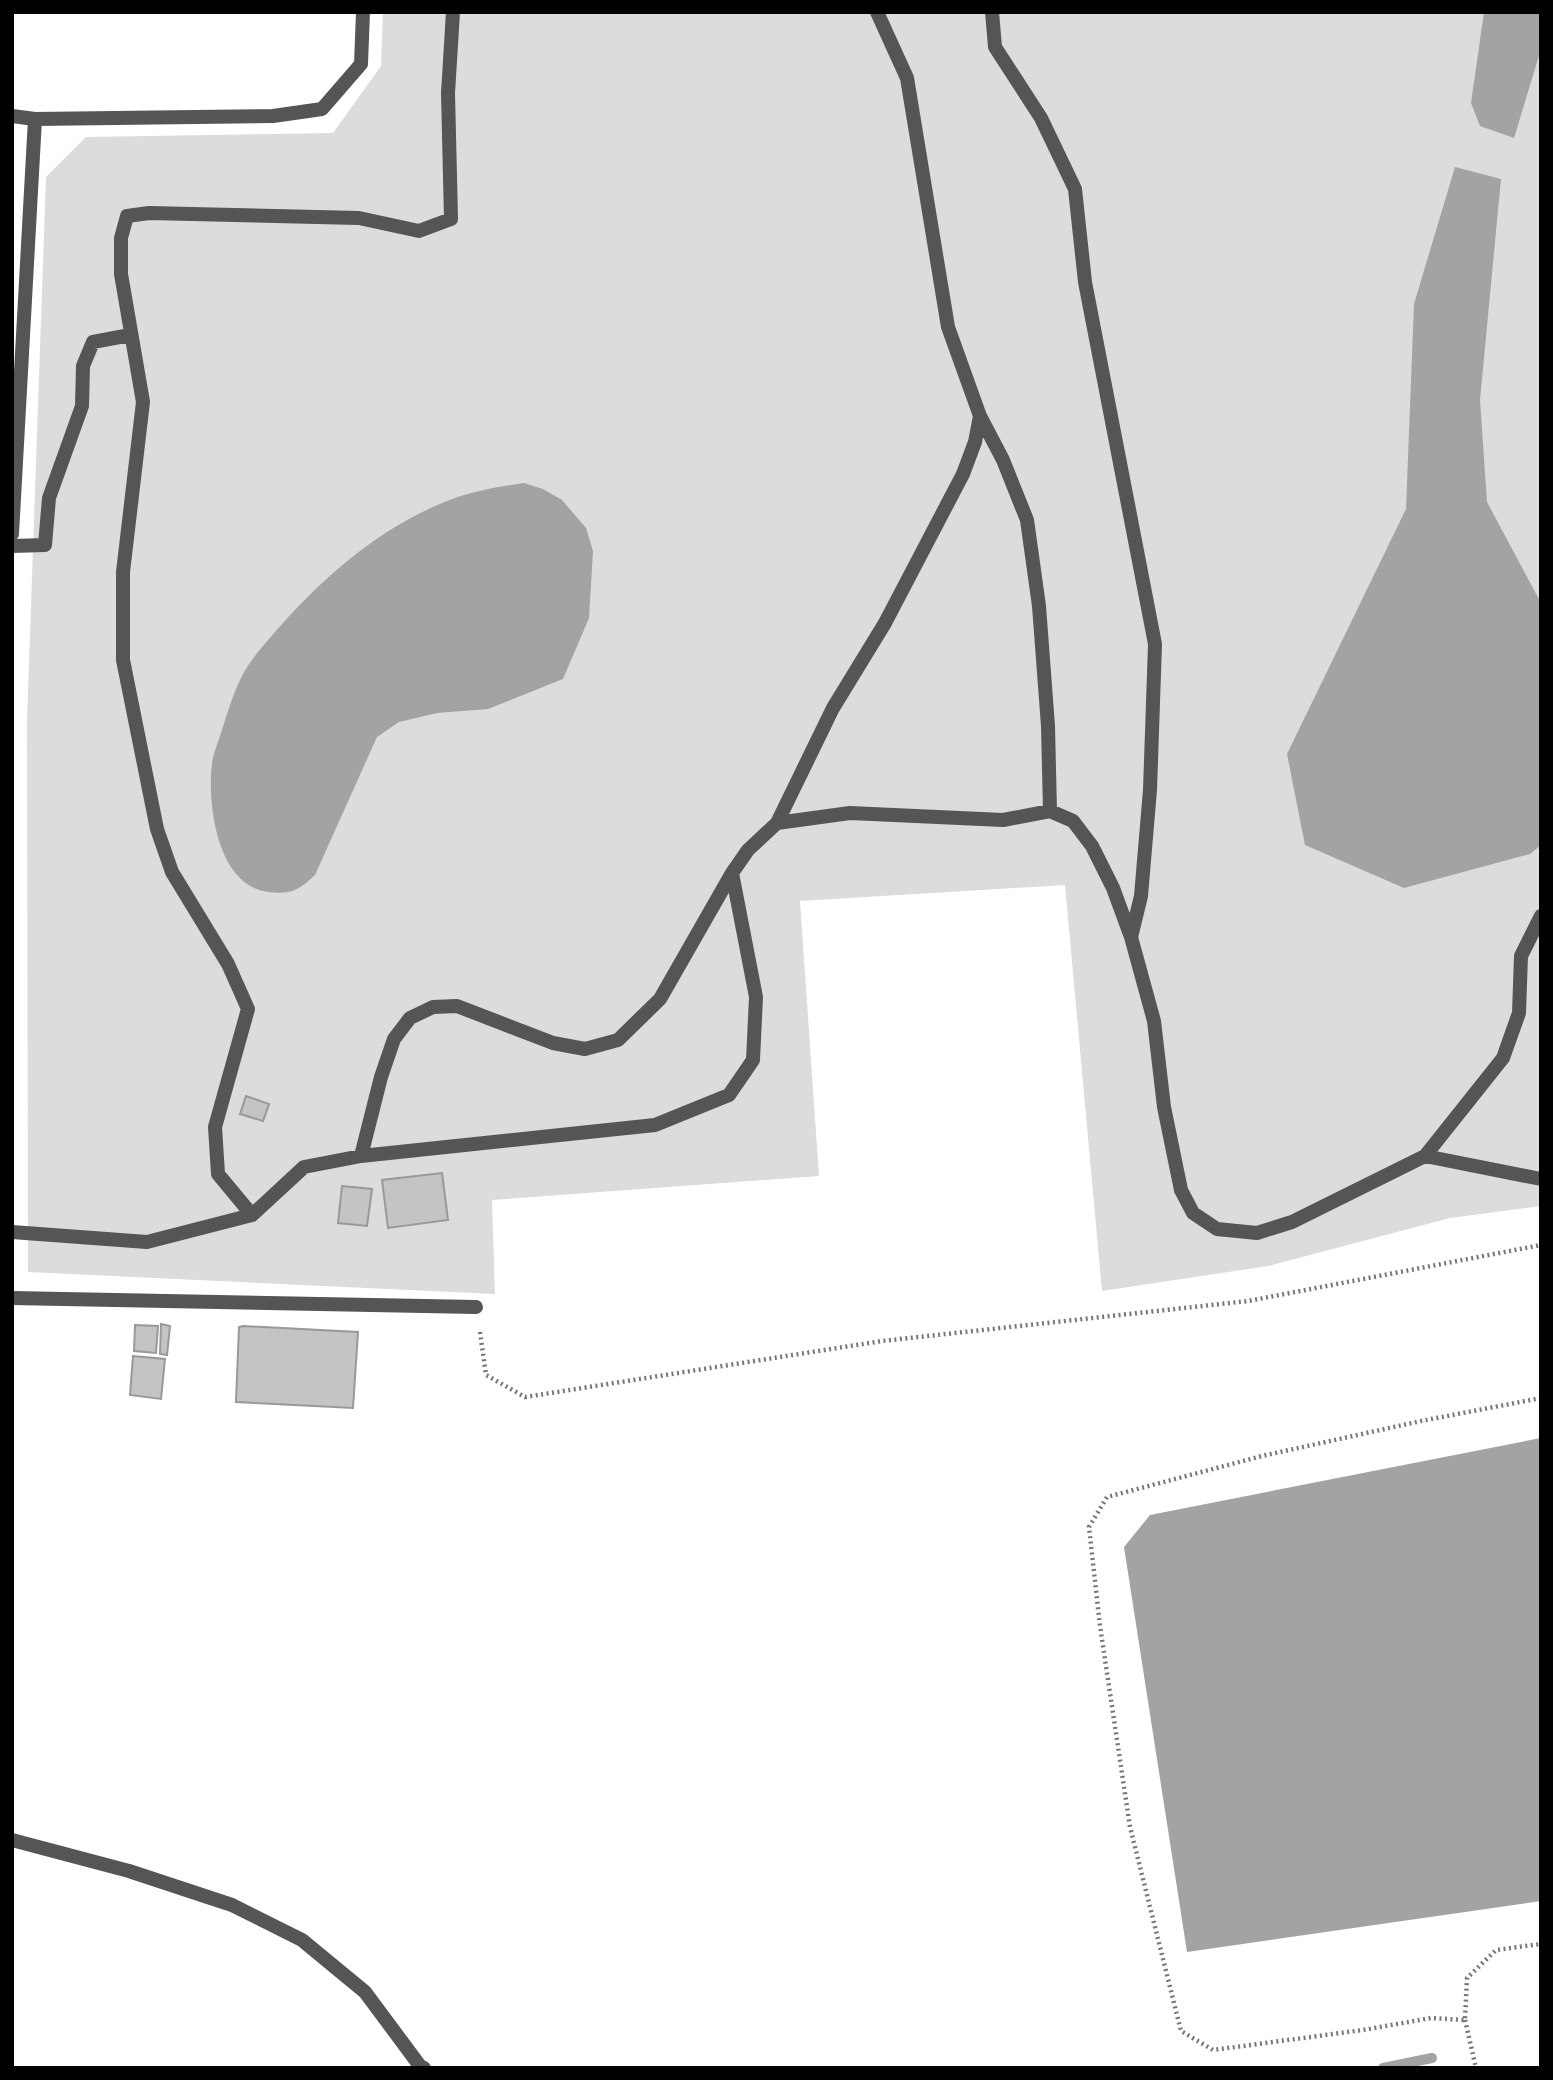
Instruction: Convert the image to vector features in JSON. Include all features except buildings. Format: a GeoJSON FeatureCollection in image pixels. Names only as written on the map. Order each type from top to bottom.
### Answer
{"type":"FeatureCollection","features":[{"type":"Feature","properties":{"kind":"street"},"geometry":{"type":"LineString","coordinates":[[12,116],[273,116],[322,109],[361,64],[363,12]]}},
{"type":"Feature","properties":{"kind":"street"},"geometry":{"type":"LineString","coordinates":[[252,1215],[218,1174],[215,1127],[248,1009],[228,964],[172,872],[164,850],[157,829],[123,660],[123,572],[143,402],[121,274],[121,238],[127,216],[149,213],[359,218],[419,231],[451,219],[447,93],[453,12]]}},
{"type":"Feature","properties":{"kind":"street"},"geometry":{"type":"LineString","coordinates":[[877,12],[907,78],[948,327],[980,416],[1003,460],[1027,520],[1040,606],[1048,726],[1050,811]]}},
{"type":"Feature","properties":{"kind":"street"},"geometry":{"type":"LineString","coordinates":[[992,12],[995,47],[1041,118],[1075,189],[1085,282],[1155,645],[1150,790],[1141,896],[1131,937]]}},
{"type":"Feature","properties":{"kind":"street"},"geometry":{"type":"LineString","coordinates":[[12,534],[35,118]]}},
{"type":"Feature","properties":{"kind":"street"},"geometry":{"type":"LineString","coordinates":[[12,546],[45,545],[49,498],[82,406],[83,366],[93,342],[130,335]]}},
{"type":"Feature","properties":{"kind":"street"},"geometry":{"type":"LineString","coordinates":[[361,1156],[381,1077],[394,1039],[411,1018],[433,1007],[457,1006],[553,1043],[585,1049],[618,1040],[660,999],[732,873],[748,850],[777,823],[833,708],[885,623],[963,474],[975,442],[980,416]]}},
{"type":"Feature","properties":{"kind":"street"},"geometry":{"type":"LineString","coordinates":[[777,823],[850,813],[1003,820],[1050,811],[1073,821],[1092,846],[1113,888],[1131,937],[1154,1021],[1164,1107],[1181,1190],[1193,1213],[1217,1229],[1257,1233],[1292,1223],[1425,1156],[1503,1058],[1519,1013],[1521,956],[1541,916]]}},
{"type":"Feature","properties":{"kind":"street"},"geometry":{"type":"LineString","coordinates":[[12,1232],[147,1242],[252,1215],[304,1167],[361,1156],[654,1125],[729,1095],[753,1060],[756,997],[732,873]]}},
{"type":"Feature","properties":{"kind":"street"},"geometry":{"type":"LineString","coordinates":[[1425,1156],[1541,1179]]}},
{"type":"Feature","properties":{"kind":"street"},"geometry":{"type":"LineString","coordinates":[[12,1298],[476,1307]]}},
{"type":"Feature","properties":{"kind":"street"},"geometry":{"type":"LineString","coordinates":[[12,1840],[129,1871],[232,1905],[302,1940],[365,1992],[421,2067]]}},
{"type":"Feature","properties":{"kind":"path"},"geometry":{"type":"LineString","coordinates":[[476,1307],[486,1376],[525,1397],[882,1341],[1248,1300],[1541,1245]]}},
{"type":"Feature","properties":{"kind":"path"},"geometry":{"type":"LineString","coordinates":[[1465,2020],[1431,2018],[1213,2050],[1181,2031],[1130,1827],[1100,1626],[1089,1527],[1107,1497],[1262,1456],[1541,1398]]}},
{"type":"Feature","properties":{"kind":"path"},"geometry":{"type":"LineString","coordinates":[[1476,2068],[1465,2020],[1467,1978],[1496,1950],[1541,1944]]}},
{"type":"Feature","properties":{"kind":"shaded area"},"geometry":{"type":"Polygon","coordinates":[[[383,12],[1541,12],[1541,1206],[1450,1218],[1268,1266],[1102,1291],[1065,885],[800,901],[819,1176],[492,1200],[495,1294],[28,1272],[27,720],[46,177],[86,137],[333,133],[381,66],[383,12]]]}},
{"type":"Feature","properties":{"kind":"shaded area"},"geometry":{"type":"Polygon","coordinates":[[[1484,12],[1541,12],[1541,49],[1514,138],[1480,126],[1471,103],[1484,12]]]}},
{"type":"Feature","properties":{"kind":"shaded area"},"geometry":{"type":"Polygon","coordinates":[[[1455,167],[1501,179],[1480,400],[1487,502],[1541,603],[1541,845],[1530,854],[1404,888],[1305,845],[1287,754],[1406,509],[1414,304],[1455,167]]]}},
{"type":"Feature","properties":{"kind":"shaded area"},"geometry":{"type":"Polygon","coordinates":[[[524,483],[543,489],[562,500],[586,528],[593,551],[589,618],[563,679],[488,709],[437,713],[399,722],[377,737],[315,875],[299,888],[289,892],[268,892],[251,886],[237,875],[219,841],[211,800],[211,781],[216,748],[235,692],[256,654],[311,593],[351,558],[395,527],[452,499],[482,490],[524,483]]]}},
{"type":"Feature","properties":{"kind":"shaded area"},"geometry":{"type":"Polygon","coordinates":[[[1541,1438],[1541,1901],[1187,1952],[1124,1547],[1150,1515],[1541,1438]]]}},
{"type":"Feature","properties":{"kind":"waterway"},"geometry":{"type":"LineString","coordinates":[[1383,2068],[1432,2058]]}}]}
